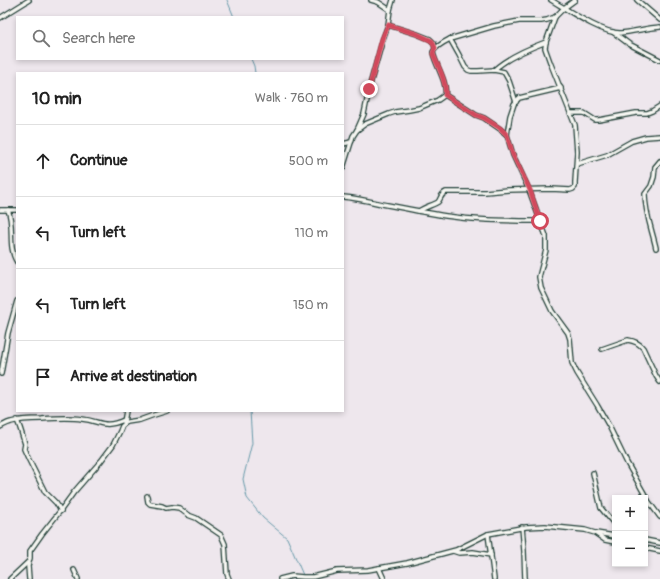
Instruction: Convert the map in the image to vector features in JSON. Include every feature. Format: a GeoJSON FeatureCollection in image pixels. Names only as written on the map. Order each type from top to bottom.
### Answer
{"type":"FeatureCollection","features":[{"type":"Feature","properties":{"kind":"street"},"geometry":{"type":"LineString","coordinates":[[0,18],[30,0]]}},
{"type":"Feature","properties":{"kind":"street"},"geometry":{"type":"LineString","coordinates":[[371,0],[378,2],[390,10]]}},
{"type":"Feature","properties":{"kind":"street"},"geometry":{"type":"LineString","coordinates":[[344,165],[351,142],[364,114],[382,39],[388,25],[390,10],[394,0]]}},
{"type":"Feature","properties":{"kind":"street"},"geometry":{"type":"LineString","coordinates":[[551,0],[573,14],[603,29],[613,32],[620,33],[660,27]]}},
{"type":"Feature","properties":{"kind":"street"},"geometry":{"type":"LineString","coordinates":[[419,211],[438,201],[446,192],[550,189],[570,190],[575,187],[576,125],[545,48],[555,17],[575,0]]}},
{"type":"Feature","properties":{"kind":"street"},"geometry":{"type":"LineString","coordinates":[[637,0],[660,20]]}},
{"type":"Feature","properties":{"kind":"street"},"geometry":{"type":"LineString","coordinates":[[435,48],[450,39],[494,26],[519,21],[541,21],[555,17]]}},
{"type":"Feature","properties":{"kind":"street"},"geometry":{"type":"LineString","coordinates":[[388,25],[430,39],[434,43],[435,48],[433,54],[443,81],[446,92],[445,95]]}},
{"type":"Feature","properties":{"kind":"street"},"geometry":{"type":"LineString","coordinates":[[613,32],[629,44],[660,60]]}},
{"type":"Feature","properties":{"kind":"street"},"geometry":{"type":"LineString","coordinates":[[450,39],[468,70],[494,70],[504,72],[509,81],[516,102]]}},
{"type":"Feature","properties":{"kind":"street"},"geometry":{"type":"LineString","coordinates":[[494,70],[505,61],[529,48],[546,42]]}},
{"type":"Feature","properties":{"kind":"street"},"geometry":{"type":"LineString","coordinates":[[561,88],[519,98],[514,104],[510,116],[507,135],[513,155],[530,190],[546,236],[546,250],[539,277],[541,288],[552,311],[568,333],[572,363],[605,419],[642,490],[660,517]]}},
{"type":"Feature","properties":{"kind":"street"},"geometry":{"type":"LineString","coordinates":[[357,130],[365,124],[394,112],[418,108],[438,100],[445,95]]}},
{"type":"Feature","properties":{"kind":"street"},"geometry":{"type":"LineString","coordinates":[[445,95],[476,115],[500,128],[507,135]]}},
{"type":"Feature","properties":{"kind":"street"},"geometry":{"type":"LineString","coordinates":[[571,113],[584,113],[595,120],[599,120],[652,111],[660,106]]}},
{"type":"Feature","properties":{"kind":"street"},"geometry":{"type":"LineString","coordinates":[[576,164],[607,155],[614,152],[624,144],[632,141],[646,137],[660,136]]}},
{"type":"Feature","properties":{"kind":"street"},"geometry":{"type":"LineString","coordinates":[[344,144],[351,142]]}},
{"type":"Feature","properties":{"kind":"street"},"geometry":{"type":"LineString","coordinates":[[656,248],[646,216],[645,194],[651,186],[655,167],[660,161]]}},
{"type":"Feature","properties":{"kind":"street"},"geometry":{"type":"LineString","coordinates":[[344,197],[454,217],[490,221],[540,221]]}},
{"type":"Feature","properties":{"kind":"street"},"geometry":{"type":"LineString","coordinates":[[0,210],[16,210]]}},
{"type":"Feature","properties":{"kind":"street"},"geometry":{"type":"LineString","coordinates":[[8,210],[11,219],[12,248],[16,260]]}},
{"type":"Feature","properties":{"kind":"street"},"geometry":{"type":"LineString","coordinates":[[1,374],[8,333],[16,305]]}},
{"type":"Feature","properties":{"kind":"street"},"geometry":{"type":"LineString","coordinates":[[602,349],[628,340],[640,344],[644,348],[660,382]]}},
{"type":"Feature","properties":{"kind":"street"},"geometry":{"type":"LineString","coordinates":[[29,579],[28,561],[30,558],[30,551],[74,492],[113,445],[124,422],[126,412]]}},
{"type":"Feature","properties":{"kind":"street"},"geometry":{"type":"LineString","coordinates":[[0,427],[17,420],[56,418],[76,418],[104,425],[140,420],[164,412]]}},
{"type":"Feature","properties":{"kind":"street"},"geometry":{"type":"LineString","coordinates":[[17,420],[24,439],[24,449],[29,460],[45,492],[56,503],[61,511]]}},
{"type":"Feature","properties":{"kind":"street"},"geometry":{"type":"LineString","coordinates":[[593,473],[602,510],[612,522]]}},
{"type":"Feature","properties":{"kind":"street"},"geometry":{"type":"LineString","coordinates":[[147,496],[147,500],[150,504],[166,508],[179,508],[221,535],[225,544],[229,579]]}},
{"type":"Feature","properties":{"kind":"street"},"geometry":{"type":"LineString","coordinates":[[280,579],[292,576],[308,577],[337,571],[368,570],[407,563],[452,551],[488,534],[522,527],[545,526],[585,530],[612,536]]}},
{"type":"Feature","properties":{"kind":"street"},"geometry":{"type":"LineString","coordinates":[[522,527],[525,579]]}},
{"type":"Feature","properties":{"kind":"street"},"geometry":{"type":"LineString","coordinates":[[595,533],[605,540],[612,541]]}},
{"type":"Feature","properties":{"kind":"street"},"geometry":{"type":"LineString","coordinates":[[488,534],[494,579]]}},
{"type":"Feature","properties":{"kind":"street"},"geometry":{"type":"LineString","coordinates":[[648,541],[660,544]]}},
{"type":"Feature","properties":{"kind":"street"},"geometry":{"type":"LineString","coordinates":[[648,549],[660,551]]}},
{"type":"Feature","properties":{"kind":"street"},"geometry":{"type":"LineString","coordinates":[[452,551],[459,553],[473,552],[491,555]]}},
{"type":"Feature","properties":{"kind":"street"},"geometry":{"type":"LineString","coordinates":[[10,579],[28,561]]}},
{"type":"Feature","properties":{"kind":"street"},"geometry":{"type":"LineString","coordinates":[[379,568],[384,579]]}},
{"type":"Feature","properties":{"kind":"street"},"geometry":{"type":"LineString","coordinates":[[74,570],[78,579]]}},
{"type":"Feature","properties":{"kind":"waterway"},"geometry":{"type":"LineString","coordinates":[[227,0],[234,16]]}},
{"type":"Feature","properties":{"kind":"waterway"},"geometry":{"type":"LineString","coordinates":[[251,60],[255,72]]}},
{"type":"Feature","properties":{"kind":"waterway"},"geometry":{"type":"LineString","coordinates":[[250,412],[252,443],[243,479],[247,498],[263,518],[287,538],[303,575]]}},
{"type":"Feature","properties":{"kind":"route"},"geometry":{"type":"LineString","coordinates":[[369,89],[382,39],[388,25],[430,39],[434,43],[435,48],[433,54],[443,81],[446,92],[445,95],[469,111],[500,128],[507,135],[513,155],[530,190],[540,221]]}}]}
